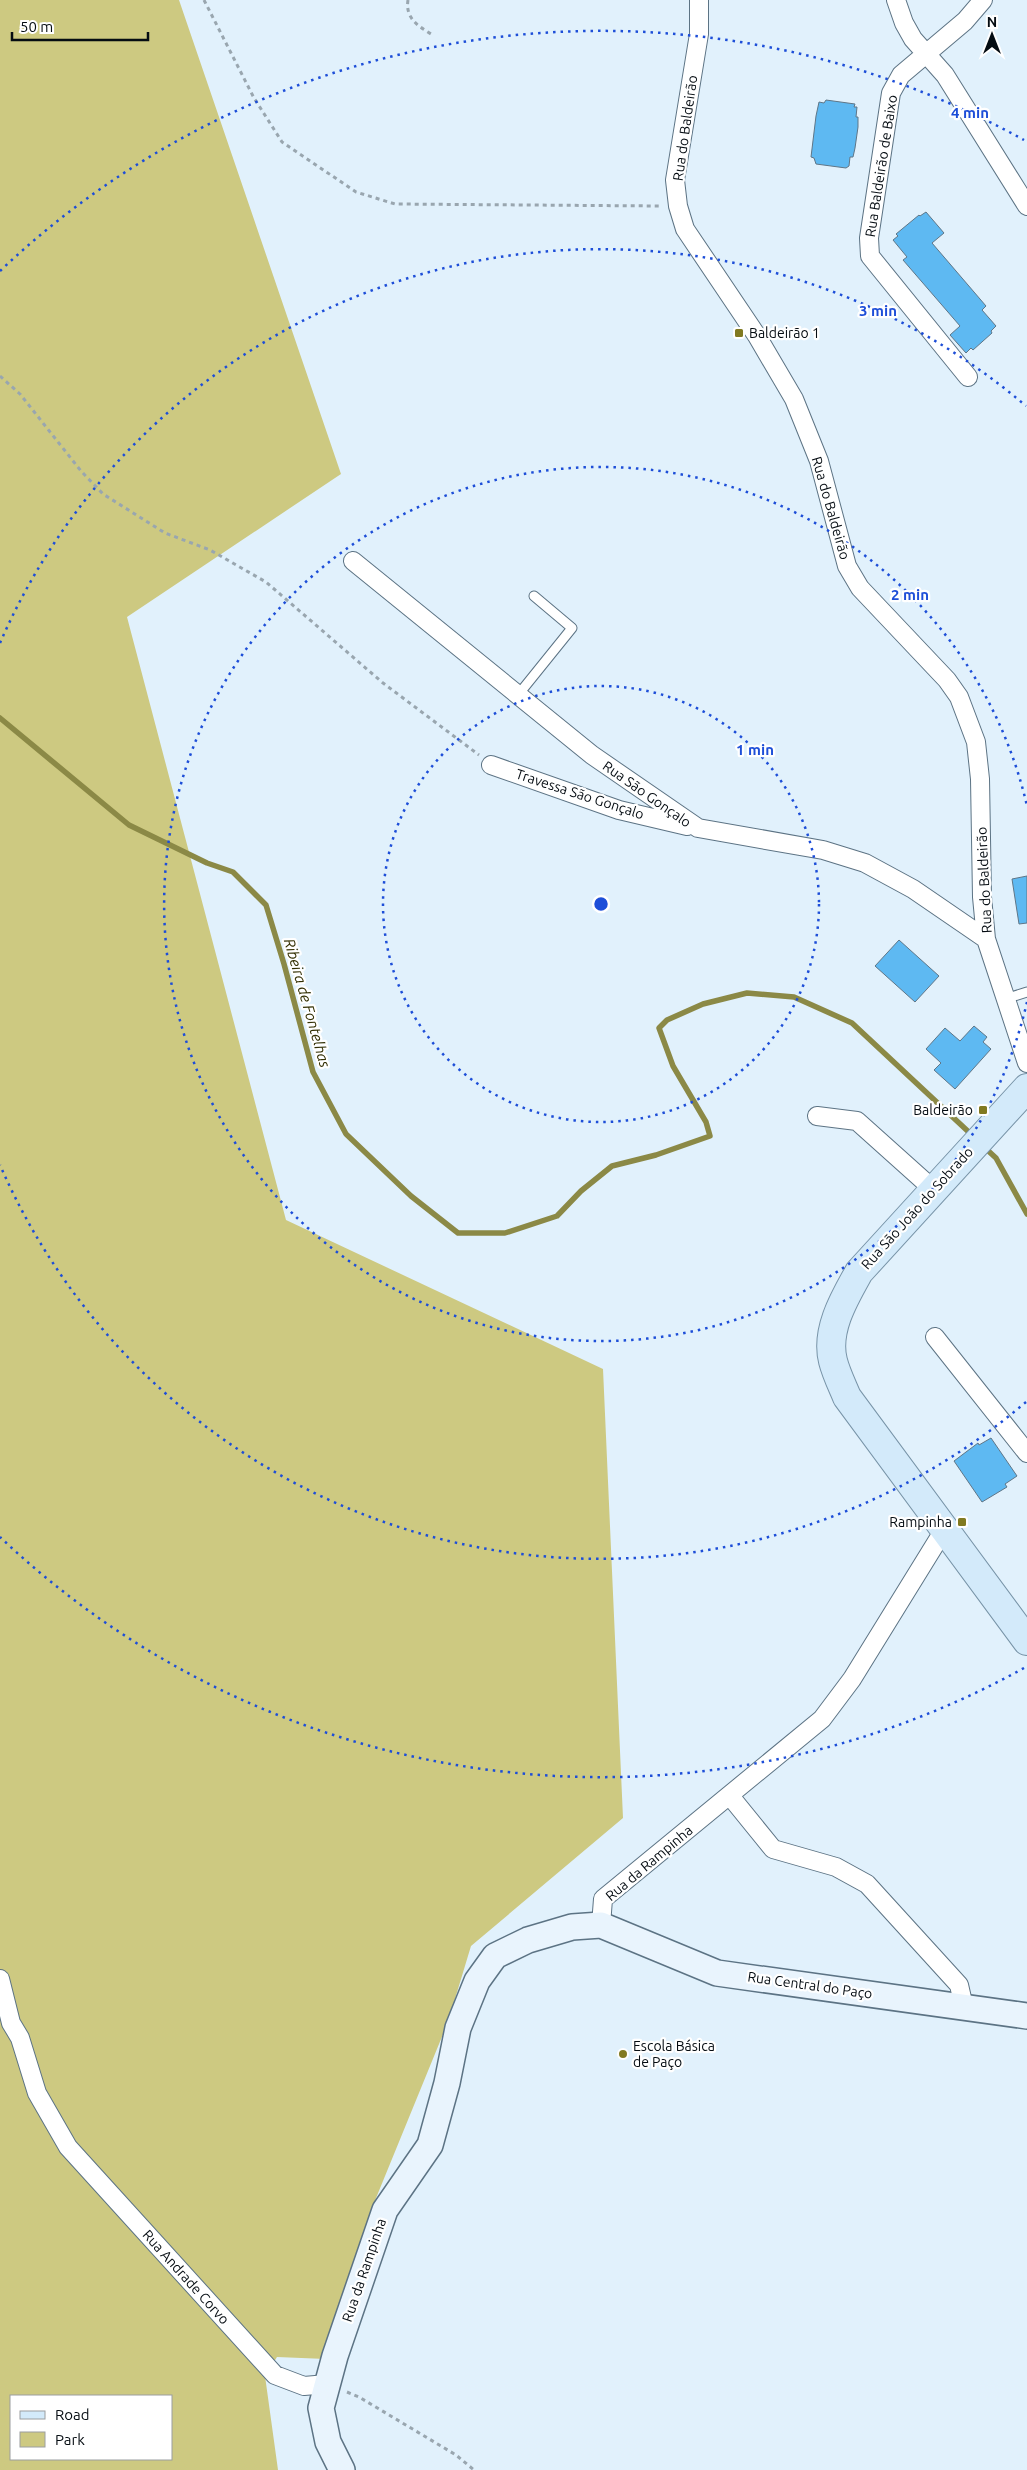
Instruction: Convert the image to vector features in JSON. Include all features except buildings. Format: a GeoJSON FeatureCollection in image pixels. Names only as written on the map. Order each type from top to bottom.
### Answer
{"type":"FeatureCollection","features":[{"type":"Feature","properties":{"kind":"main road","name":"Rua São João do Sobrado"},"geometry":{"type":"LineString","coordinates":[[1027,1088],[859,1272],[841,1305],[834,1332],[832,1359],[847,1397],[1027,1641]]}},
{"type":"Feature","properties":{"kind":"street","name":"Rua do Baldeirão"},"geometry":{"type":"LineString","coordinates":[[698,0],[699,34],[675,180],[678,206],[685,229],[758,336],[794,399],[819,461],[847,566],[860,588],[948,680],[959,697],[967,715],[976,742],[980,779],[982,897],[986,938],[1027,1063]]}},
{"type":"Feature","properties":{"kind":"street"},"geometry":{"type":"LineString","coordinates":[[896,0],[904,23],[926,54],[945,75],[1027,206]]}},
{"type":"Feature","properties":{"kind":"street","name":"Rua Baldeirão de Baixo"},"geometry":{"type":"LineString","coordinates":[[968,377],[870,256],[869,238],[891,93],[901,75],[965,21],[983,0]]}},
{"type":"Feature","properties":{"kind":"street","name":"Rua São Gonçalo"},"geometry":{"type":"LineString","coordinates":[[353,561],[592,755],[698,828],[823,850],[865,863],[913,888],[986,938]]}},
{"type":"Feature","properties":{"kind":"street","name":"Travessa São Gonçalo"},"geometry":{"type":"LineString","coordinates":[[491,765],[619,810],[698,828]]}},
{"type":"Feature","properties":{"kind":"street"},"geometry":{"type":"LineString","coordinates":[[817,1116],[857,1121],[934,1190]]}},
{"type":"Feature","properties":{"kind":"street"},"geometry":{"type":"LineString","coordinates":[[935,1337],[1022,1435],[1027,1453]]}},
{"type":"Feature","properties":{"kind":"street","name":"Rua da Rampinha"},"geometry":{"type":"LineString","coordinates":[[342,2470],[328,2442],[321,2408],[335,2356],[385,2210],[430,2145],[447,2083],[458,2028],[477,1981],[495,1956],[528,1940],[572,1927],[601,1925],[603,1899],[730,1796],[822,1718],[852,1679],[944,1530]]}},
{"type":"Feature","properties":{"kind":"street"},"geometry":{"type":"LineString","coordinates":[[730,1796],[773,1849],[836,1867],[867,1884],[959,1985],[964,2006]]}},
{"type":"Feature","properties":{"kind":"street","name":"Rua Central do Paço"},"geometry":{"type":"LineString","coordinates":[[601,1925],[717,1972],[964,2006],[1025,2012]]}},
{"type":"Feature","properties":{"kind":"street","name":"Rua Andrade Corvo"},"geometry":{"type":"LineString","coordinates":[[0,1979],[11,2023],[20,2038],[37,2093],[68,2148],[275,2374],[304,2386],[328,2384]]}},
{"type":"Feature","properties":{"kind":"lane"},"geometry":{"type":"LineString","coordinates":[[518,695],[572,628],[534,596]]}},
{"type":"Feature","properties":{"kind":"lane"},"geometry":{"type":"LineString","coordinates":[[1005,999],[1027,992]]}},
{"type":"Feature","properties":{"kind":"path"},"geometry":{"type":"LineString","coordinates":[[204,0],[254,98],[282,142],[356,192],[395,204],[678,206]]}},
{"type":"Feature","properties":{"kind":"path"},"geometry":{"type":"LineString","coordinates":[[408,0],[409,16],[431,34]]}},
{"type":"Feature","properties":{"kind":"path"},"geometry":{"type":"LineString","coordinates":[[0,376],[20,394],[81,471],[103,494],[165,533],[210,550],[266,582],[383,683],[491,765]]}},
{"type":"Feature","properties":{"kind":"path"},"geometry":{"type":"LineString","coordinates":[[328,2384],[359,2397],[456,2456],[474,2470]]}},
{"type":"Feature","properties":{"kind":"green space"},"geometry":{"type":"Polygon","coordinates":[[[0,0],[179,0],[341,474],[127,617],[286,1220],[603,1369],[623,1818],[471,1946],[448,2022],[374,2203],[326,2359],[277,2357],[265,2376],[278,2470],[0,2470],[0,0]]]}},
{"type":"Feature","properties":{"kind":"waterway","name":"Ribeira de Fontelhas"},"geometry":{"type":"LineString","coordinates":[[0,718],[129,825],[207,863],[233,872],[266,905],[313,1072],[346,1134],[411,1196],[458,1233],[505,1233],[557,1216],[581,1191],[612,1166],[656,1155],[710,1136],[706,1122],[673,1066],[659,1028],[667,1020],[703,1004],[747,993],[794,997],[852,1023],[973,1136]]}},
{"type":"Feature","properties":{"kind":"waterway","name":"Ribeira de Fontelhas"},"geometry":{"type":"LineString","coordinates":[[983,1146],[996,1158],[1027,1214]]}},
{"type":"Feature","properties":{"kind":"place","name":"Baldeirão 1"},"geometry":{"type":"Point","coordinates":[739,333]}},
{"type":"Feature","properties":{"kind":"place","name":"Baldeirão"},"geometry":{"type":"Point","coordinates":[983,1110]}},
{"type":"Feature","properties":{"kind":"place","name":"Rampinha"},"geometry":{"type":"Point","coordinates":[962,1522]}},
{"type":"Feature","properties":{"kind":"place","name":"Escola Básica de Paço"},"geometry":{"type":"Point","coordinates":[623,2054]}}]}
